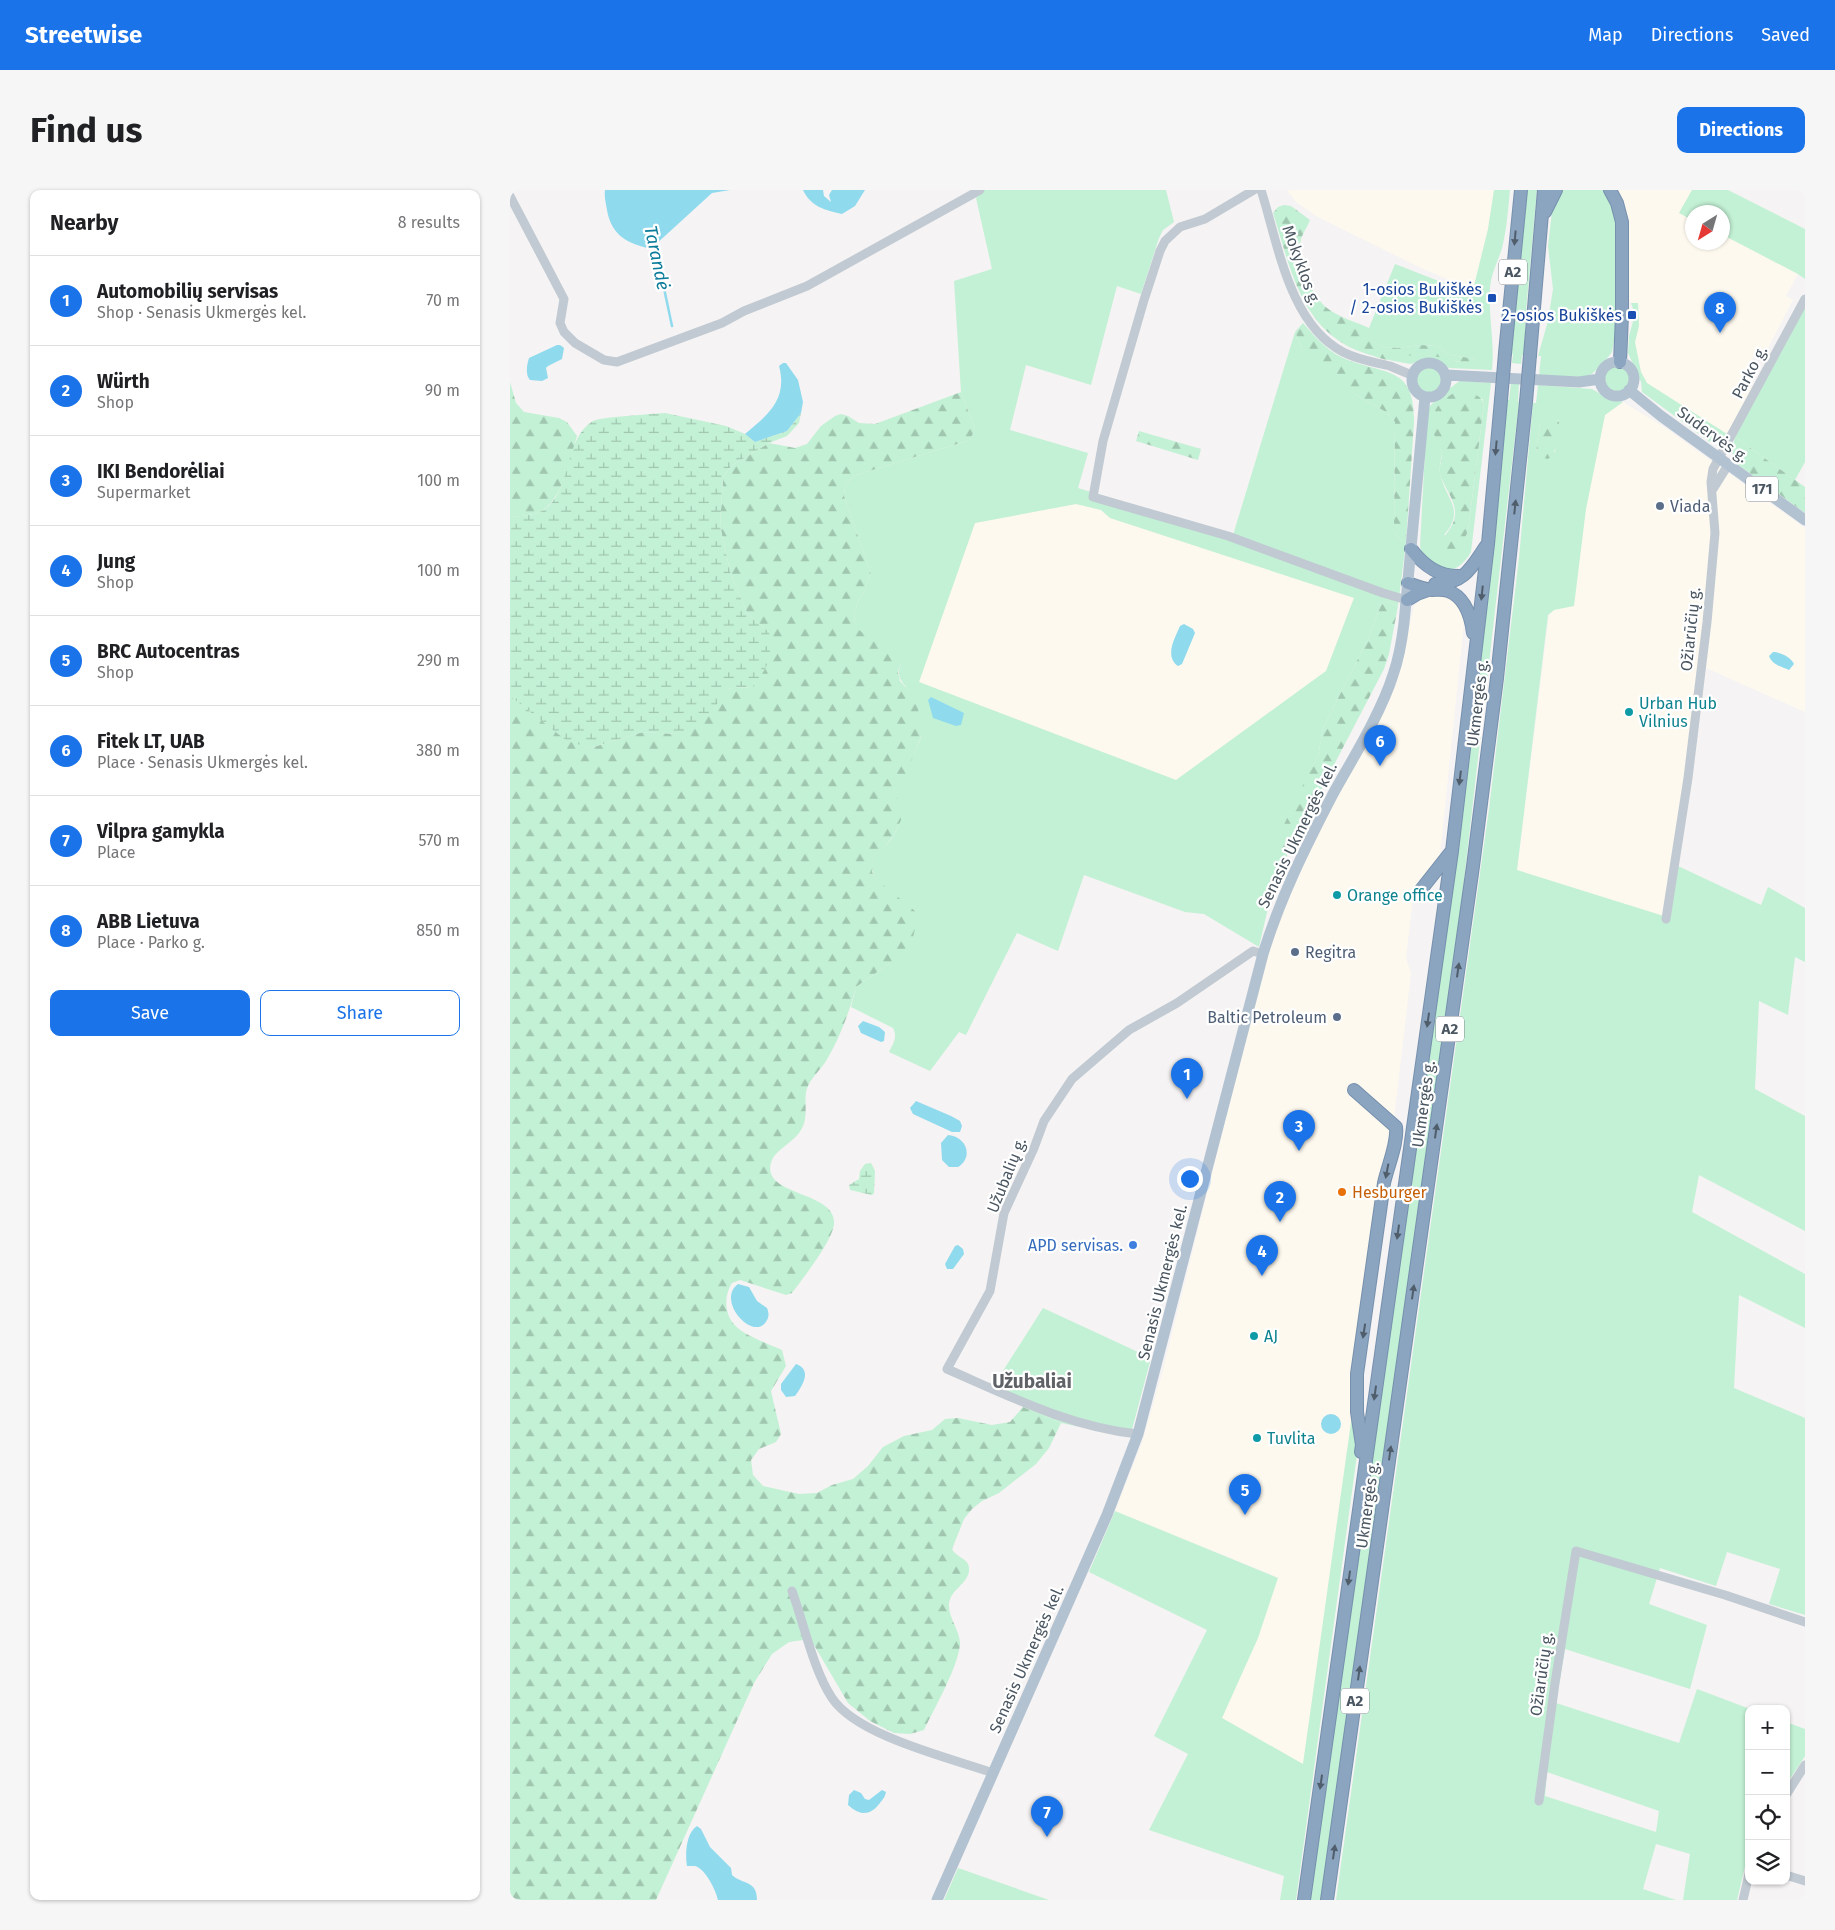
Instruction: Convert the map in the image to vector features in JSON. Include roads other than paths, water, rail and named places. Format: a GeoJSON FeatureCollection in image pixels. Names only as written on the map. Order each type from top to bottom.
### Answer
{"type":"FeatureCollection","features":[{"type":"Feature","properties":{"kind":"highway","name":"Ukmergės g."},"geometry":{"type":"LineString","coordinates":[[1304,1900],[1452,851],[1488,544],[1521,190]]}},
{"type":"Feature","properties":{"kind":"highway","name":"Ukmergės g."},"geometry":{"type":"LineString","coordinates":[[1327,1900],[1473,866],[1497,678],[1526,402],[1544,190]]}},
{"type":"Feature","properties":{"kind":"highway"},"geometry":{"type":"LineString","coordinates":[[1540,224],[1556,190]]}},
{"type":"Feature","properties":{"kind":"highway"},"geometry":{"type":"LineString","coordinates":[[1610,190],[1618,203],[1622,222],[1620,362]]}},
{"type":"Feature","properties":{"kind":"highway"},"geometry":{"type":"LineString","coordinates":[[1408,583],[1446,584],[1454,582],[1464,576],[1488,544]]}},
{"type":"Feature","properties":{"kind":"highway"},"geometry":{"type":"LineString","coordinates":[[1411,549],[1420,561],[1431,570],[1442,575],[1464,576]]}},
{"type":"Feature","properties":{"kind":"highway"},"geometry":{"type":"LineString","coordinates":[[1408,583],[1430,590]]}},
{"type":"Feature","properties":{"kind":"highway"},"geometry":{"type":"LineString","coordinates":[[1407,600],[1416,594],[1430,590],[1447,590],[1462,602],[1471,619],[1475,656]]}},
{"type":"Feature","properties":{"kind":"highway"},"geometry":{"type":"LineString","coordinates":[[1420,891],[1452,851]]}},
{"type":"Feature","properties":{"kind":"highway"},"geometry":{"type":"LineString","coordinates":[[1354,1090],[1396,1127],[1397,1135],[1384,1183],[1357,1374],[1357,1405],[1362,1445],[1356,1482],[1360,1501]]}},
{"type":"Feature","properties":{"kind":"main road"},"geometry":{"type":"LineString","coordinates":[[1426,362],[1440,367],[1446,375],[1442,391],[1432,397],[1425,397],[1415,391],[1411,380],[1417,366],[1426,362]]}},
{"type":"Feature","properties":{"kind":"main road"},"geometry":{"type":"LineString","coordinates":[[1620,362],[1632,371],[1634,381],[1629,390],[1620,395],[1604,390],[1600,379],[1606,366],[1620,362]]}},
{"type":"Feature","properties":{"kind":"main road"},"geometry":{"type":"LineString","coordinates":[[1446,375],[1578,382],[1600,379]]}},
{"type":"Feature","properties":{"kind":"main road","name":"Sudervės g."},"geometry":{"type":"LineString","coordinates":[[1629,390],[1647,406],[1805,520]]}},
{"type":"Feature","properties":{"kind":"main road","name":"Senasis Ukmergės kel."},"geometry":{"type":"LineString","coordinates":[[937,1900],[1107,1516],[1138,1434],[1263,954],[1288,882],[1393,677],[1401,645],[1407,600],[1425,397]]}},
{"type":"Feature","properties":{"kind":"street"},"geometry":{"type":"LineString","coordinates":[[510,196],[564,299],[564,310],[560,323],[564,332],[576,343],[604,360],[618,362],[722,323],[807,286],[980,190]]}},
{"type":"Feature","properties":{"kind":"street"},"geometry":{"type":"LineString","coordinates":[[1254,190],[1205,219],[1180,227],[1165,241],[1144,300],[1103,441],[1093,497],[1228,536],[1407,600]]}},
{"type":"Feature","properties":{"kind":"street","name":"Mokyklos g."},"geometry":{"type":"LineString","coordinates":[[1261,190],[1292,292],[1303,314],[1314,329],[1324,339],[1343,352],[1412,375]]}},
{"type":"Feature","properties":{"kind":"street","name":"Parko g."},"geometry":{"type":"LineString","coordinates":[[1723,462],[1805,298]]}},
{"type":"Feature","properties":{"kind":"street","name":"Ožiarūčių g."},"geometry":{"type":"LineString","coordinates":[[1666,919],[1688,778],[1707,622],[1715,533],[1711,482],[1713,469],[1723,462]]}},
{"type":"Feature","properties":{"kind":"street","name":"Užubalių g."},"geometry":{"type":"LineString","coordinates":[[1138,1434],[1104,1429],[1044,1412],[947,1369],[990,1291],[1004,1213],[1008,1201],[1021,1179],[1044,1121],[1068,1084],[1081,1070],[1129,1030],[1177,1003],[1253,951],[1263,954]]}},
{"type":"Feature","properties":{"kind":"street","name":"Ožiarūčių g."},"geometry":{"type":"LineString","coordinates":[[1539,1801],[1576,1551],[1725,1595],[1805,1622]]}},
{"type":"Feature","properties":{"kind":"street"},"geometry":{"type":"LineString","coordinates":[[792,1591],[818,1669],[832,1697],[844,1712],[877,1732],[993,1773]]}},
{"type":"Feature","properties":{"kind":"street"},"geometry":{"type":"LineString","coordinates":[[1790,1789],[1805,1765]]}},
{"type":"Feature","properties":{"kind":"street"},"geometry":{"type":"LineString","coordinates":[[1790,1876],[1805,1881]]}},
{"type":"Feature","properties":{"kind":"street"},"geometry":{"type":"LineString","coordinates":[[1743,1900],[1746,1885]]}},
{"type":"Feature","properties":{"kind":"water"},"geometry":{"type":"Polygon","coordinates":[[[605,190],[730,190],[712,193],[655,245],[647,248],[632,243],[615,231],[609,218],[605,190]]]}},
{"type":"Feature","properties":{"kind":"water"},"geometry":{"type":"Polygon","coordinates":[[[803,190],[823,190],[824,196],[831,202],[829,195],[832,190],[865,190],[855,206],[842,214],[814,204],[803,190]]]}},
{"type":"Feature","properties":{"kind":"water"},"geometry":{"type":"Polygon","coordinates":[[[557,345],[564,348],[562,359],[546,368],[548,378],[542,381],[530,380],[527,372],[529,358],[557,345]]]}},
{"type":"Feature","properties":{"kind":"water"},"geometry":{"type":"Polygon","coordinates":[[[786,363],[798,380],[803,402],[801,413],[787,431],[755,442],[745,434],[774,405],[781,388],[779,366],[786,363]]]}},
{"type":"Feature","properties":{"kind":"water"},"geometry":{"type":"Polygon","coordinates":[[[1184,624],[1193,629],[1195,633],[1182,664],[1178,666],[1174,662],[1171,652],[1173,641],[1180,626],[1184,624]]]}},
{"type":"Feature","properties":{"kind":"water"},"geometry":{"type":"Polygon","coordinates":[[[1773,652],[1785,655],[1794,664],[1789,670],[1777,665],[1769,656],[1773,652]]]}},
{"type":"Feature","properties":{"kind":"water"},"geometry":{"type":"Polygon","coordinates":[[[931,697],[964,713],[961,725],[956,726],[933,718],[928,700],[931,697]]]}},
{"type":"Feature","properties":{"kind":"water"},"geometry":{"type":"Polygon","coordinates":[[[863,1021],[879,1027],[885,1032],[884,1041],[881,1042],[861,1033],[858,1026],[863,1021]]]}},
{"type":"Feature","properties":{"kind":"water"},"geometry":{"type":"Polygon","coordinates":[[[916,1101],[960,1121],[962,1126],[960,1132],[952,1132],[913,1114],[910,1108],[916,1101]]]}},
{"type":"Feature","properties":{"kind":"water"},"geometry":{"type":"Polygon","coordinates":[[[948,1135],[960,1140],[966,1148],[966,1158],[958,1167],[949,1167],[942,1160],[941,1143],[948,1135]]]}},
{"type":"Feature","properties":{"kind":"water"},"geometry":{"type":"Polygon","coordinates":[[[958,1245],[963,1249],[964,1254],[953,1269],[947,1269],[945,1264],[955,1246],[958,1245]]]}},
{"type":"Feature","properties":{"kind":"water"},"geometry":{"type":"Polygon","coordinates":[[[738,1284],[749,1287],[757,1301],[767,1308],[767,1320],[761,1326],[754,1327],[746,1324],[734,1309],[731,1300],[732,1291],[738,1284]]]}},
{"type":"Feature","properties":{"kind":"water"},"geometry":{"type":"Polygon","coordinates":[[[796,1364],[804,1370],[804,1378],[795,1396],[786,1397],[781,1390],[781,1384],[796,1364]]]}},
{"type":"Feature","properties":{"kind":"water"},"geometry":{"type":"Polygon","coordinates":[[[1331,1414],[1338,1417],[1341,1424],[1338,1431],[1331,1434],[1324,1431],[1321,1424],[1324,1417],[1331,1414]]]}},
{"type":"Feature","properties":{"kind":"water"},"geometry":{"type":"Polygon","coordinates":[[[854,1790],[869,1800],[882,1790],[886,1792],[884,1798],[876,1807],[869,1812],[861,1813],[848,1805],[849,1795],[854,1790]]]}},
{"type":"Feature","properties":{"kind":"water"},"geometry":{"type":"Polygon","coordinates":[[[697,1826],[701,1829],[710,1847],[731,1868],[732,1875],[755,1889],[757,1900],[718,1900],[713,1886],[703,1871],[695,1866],[687,1866],[686,1850],[688,1839],[693,1829],[697,1826]]]}},
{"type":"Feature","properties":{"kind":"waterway","name":"Tarandė"},"geometry":{"type":"LineString","coordinates":[[654,241],[672,326]]}},
{"type":"Feature","properties":{"kind":"place","name":"1-osios Bukiškės / 2-osios Bukiškės"},"geometry":{"type":"Point","coordinates":[1492,298]}},
{"type":"Feature","properties":{"kind":"place","name":"2-osios Bukiškės"},"geometry":{"type":"Point","coordinates":[1632,315]}},
{"type":"Feature","properties":{"kind":"place","name":"ABB Lietuva"},"geometry":{"type":"Point","coordinates":[1720,333]}},
{"type":"Feature","properties":{"kind":"place","name":"Viada"},"geometry":{"type":"Point","coordinates":[1660,506]}},
{"type":"Feature","properties":{"kind":"place","name":"Urban Hub Vilnius"},"geometry":{"type":"Point","coordinates":[1629,712]}},
{"type":"Feature","properties":{"kind":"place","name":"Fitek LT, UAB"},"geometry":{"type":"Point","coordinates":[1380,766]}},
{"type":"Feature","properties":{"kind":"place","name":"Orange office"},"geometry":{"type":"Point","coordinates":[1337,895]}},
{"type":"Feature","properties":{"kind":"place","name":"Regitra"},"geometry":{"type":"Point","coordinates":[1295,952]}},
{"type":"Feature","properties":{"kind":"place","name":"Baltic Petroleum"},"geometry":{"type":"Point","coordinates":[1337,1017]}},
{"type":"Feature","properties":{"kind":"place","name":"Automobilių servisas"},"geometry":{"type":"Point","coordinates":[1187,1099]}},
{"type":"Feature","properties":{"kind":"place","name":"IKI Bendorėliai"},"geometry":{"type":"Point","coordinates":[1299,1151]}},
{"type":"Feature","properties":{"kind":"place","name":"Hesburger"},"geometry":{"type":"Point","coordinates":[1342,1192]}},
{"type":"Feature","properties":{"kind":"place","name":"Würth"},"geometry":{"type":"Point","coordinates":[1280,1222]}},
{"type":"Feature","properties":{"kind":"place","name":"APD servisas."},"geometry":{"type":"Point","coordinates":[1133,1245]}},
{"type":"Feature","properties":{"kind":"place","name":"Jung"},"geometry":{"type":"Point","coordinates":[1262,1276]}},
{"type":"Feature","properties":{"kind":"place","name":"AJ"},"geometry":{"type":"Point","coordinates":[1254,1336]}},
{"type":"Feature","properties":{"kind":"place","name":"Tuvlita"},"geometry":{"type":"Point","coordinates":[1257,1438]}},
{"type":"Feature","properties":{"kind":"place","name":"BRC Autocentras"},"geometry":{"type":"Point","coordinates":[1245,1515]}},
{"type":"Feature","properties":{"kind":"place","name":"Vilpra gamykla"},"geometry":{"type":"Point","coordinates":[1047,1837]}},
{"type":"Feature","properties":{"kind":"district","name":"Užubaliai"},"geometry":{"type":"Point","coordinates":[1032,1381]}}]}
